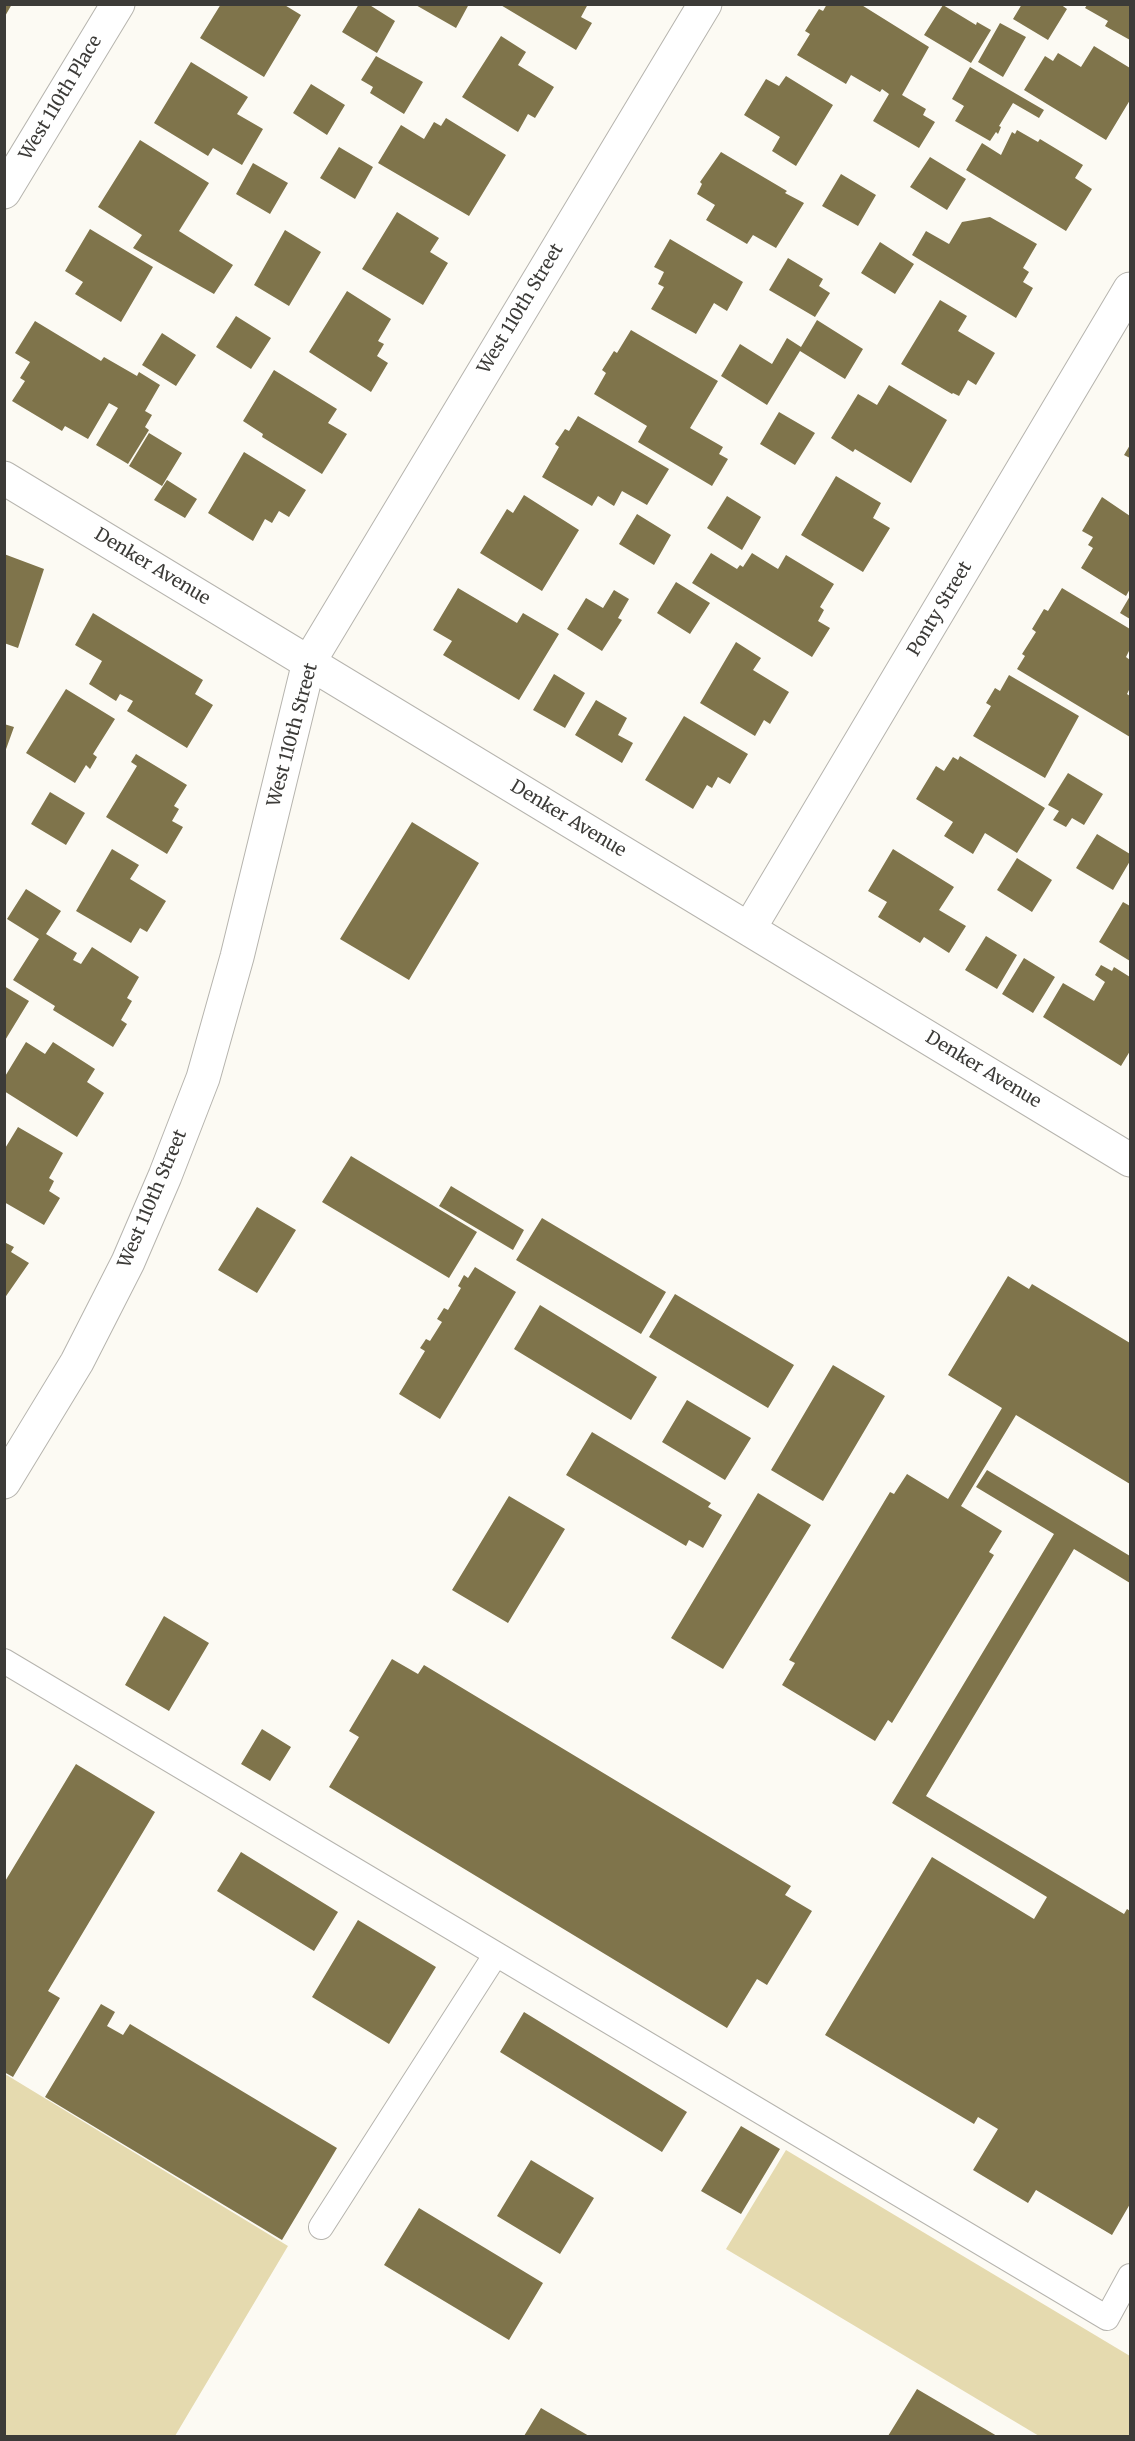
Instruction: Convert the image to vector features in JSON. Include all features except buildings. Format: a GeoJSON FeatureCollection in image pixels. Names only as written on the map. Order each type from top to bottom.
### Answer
{"type":"FeatureCollection","features":[{"type":"Feature","properties":{"kind":"street","name":"West 110th Place"},"geometry":{"type":"LineString","coordinates":[[4,192],[118,4]]}},
{"type":"Feature","properties":{"kind":"street","name":"West 110th Street"},"geometry":{"type":"LineString","coordinates":[[4,1482],[77,1362],[128,1262],[165,1176],[203,1078],[237,957],[309,662],[705,4]]}},
{"type":"Feature","properties":{"kind":"street","name":"Ponty Street"},"geometry":{"type":"LineString","coordinates":[[749,929],[1131,289]]}},
{"type":"Feature","properties":{"kind":"street","name":"Denker Avenue"},"geometry":{"type":"LineString","coordinates":[[4,478],[1131,1160]]}},
{"type":"Feature","properties":{"kind":"lane"},"geometry":{"type":"LineString","coordinates":[[4,1661],[1107,2318],[1131,2276]]}},
{"type":"Feature","properties":{"kind":"lane"},"geometry":{"type":"LineString","coordinates":[[321,2227],[496,1954]]}},
{"type":"Feature","properties":{"kind":"shaded area"},"geometry":{"type":"Polygon","coordinates":[[[5,2074],[288,2246],[175,2436],[5,2436],[5,2074]]]}},
{"type":"Feature","properties":{"kind":"shaded area"},"geometry":{"type":"Polygon","coordinates":[[[786,2150],[1130,2356],[1130,2436],[1039,2436],[726,2249],[786,2150]]]}}]}
